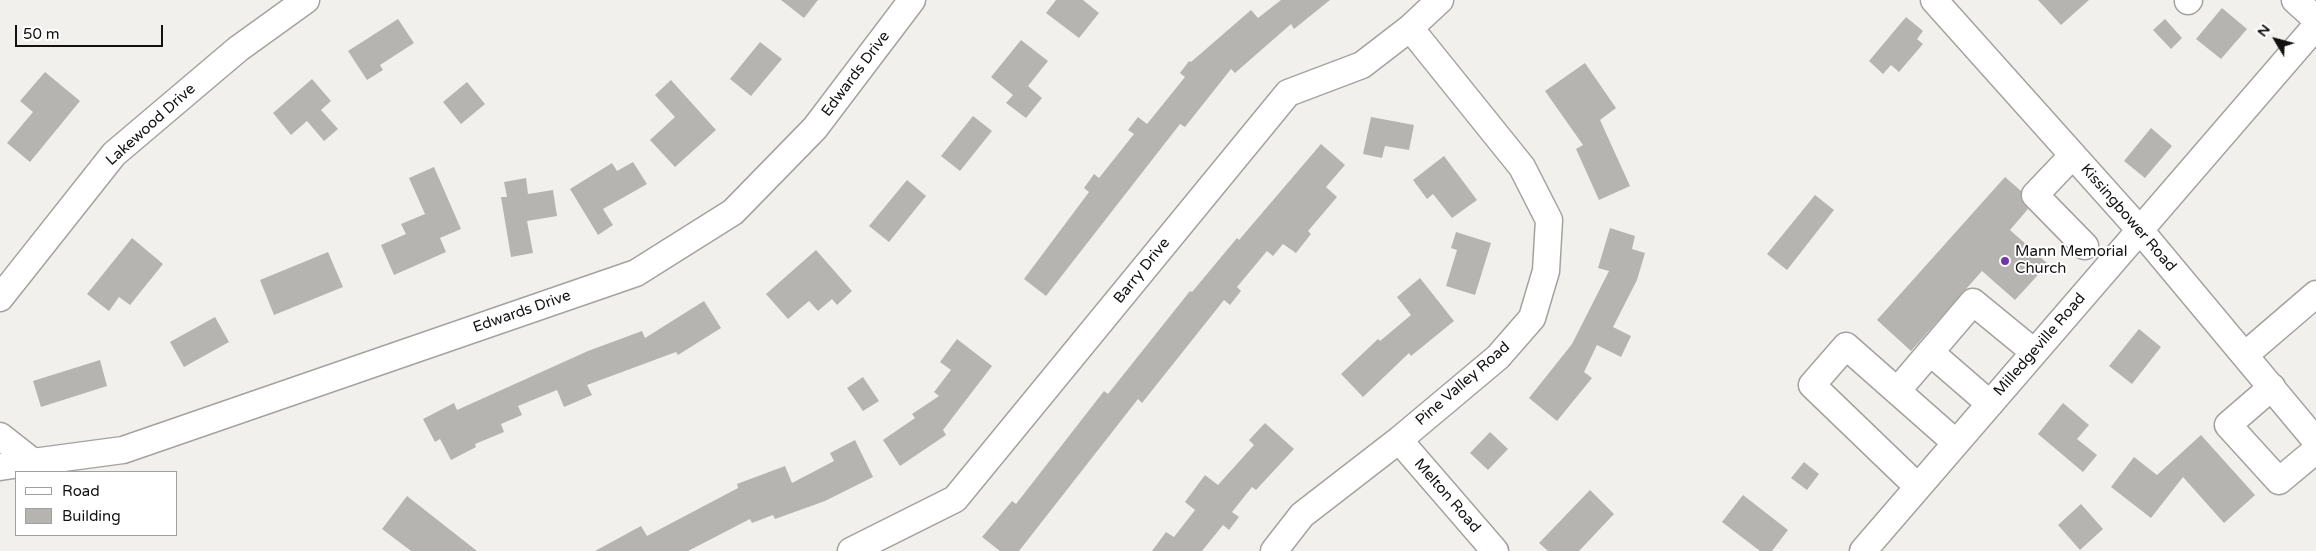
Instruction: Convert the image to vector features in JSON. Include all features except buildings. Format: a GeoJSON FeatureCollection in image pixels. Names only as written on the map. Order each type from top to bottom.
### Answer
{"type":"FeatureCollection","features":[{"type":"Feature","properties":{"kind":"street","name":"Lakewood Drive"},"geometry":{"type":"LineString","coordinates":[[0,298],[114,154],[238,49],[306,0]]}},
{"type":"Feature","properties":{"kind":"street","name":"Edwards Drive"},"geometry":{"type":"LineString","coordinates":[[0,467],[123,450],[636,273],[733,212],[815,128],[912,0]]}},
{"type":"Feature","properties":{"kind":"street","name":"Barry Drive"},"geometry":{"type":"LineString","coordinates":[[852,551],[955,500],[1288,93],[1362,65],[1410,28],[1440,0]]}},
{"type":"Feature","properties":{"kind":"street","name":"Kissingbower Road"},"geometry":{"type":"LineString","coordinates":[[1934,0],[2140,229],[2316,440]]}},
{"type":"Feature","properties":{"kind":"street"},"geometry":{"type":"LineString","coordinates":[[2295,0],[2316,19]]}},
{"type":"Feature","properties":{"kind":"street","name":"Milledgeville Road"},"geometry":{"type":"LineString","coordinates":[[1870,548],[1918,487],[2316,26]]}},
{"type":"Feature","properties":{"kind":"street","name":"Pine Valley Road"},"geometry":{"type":"LineString","coordinates":[[1274,551],[1302,515],[1399,440],[1498,357],[1532,318],[1546,271],[1549,220],[1522,167],[1410,28]]}},
{"type":"Feature","properties":{"kind":"street"},"geometry":{"type":"LineString","coordinates":[[2073,155],[2035,196],[2085,246]]}},
{"type":"Feature","properties":{"kind":"street"},"geometry":{"type":"LineString","coordinates":[[2245,355],[2316,294]]}},
{"type":"Feature","properties":{"kind":"street"},"geometry":{"type":"LineString","coordinates":[[1897,391],[1973,302],[2034,352]]}},
{"type":"Feature","properties":{"kind":"street"},"geometry":{"type":"LineString","coordinates":[[1918,487],[1812,385],[1846,346],[1956,443]]}},
{"type":"Feature","properties":{"kind":"street"},"geometry":{"type":"LineString","coordinates":[[1930,352],[1990,404]]}},
{"type":"Feature","properties":{"kind":"street"},"geometry":{"type":"LineString","coordinates":[[2272,387],[2228,425],[2279,481],[2316,450]]}},
{"type":"Feature","properties":{"kind":"street"},"geometry":{"type":"LineString","coordinates":[[0,436],[33,462]]}},
{"type":"Feature","properties":{"kind":"street","name":"Melton Road"},"geometry":{"type":"LineString","coordinates":[[1399,440],[1495,551]]}},
{"type":"Feature","properties":{"kind":"place","name":"Mann Memorial Church"},"geometry":{"type":"Point","coordinates":[2005,261]}}]}
